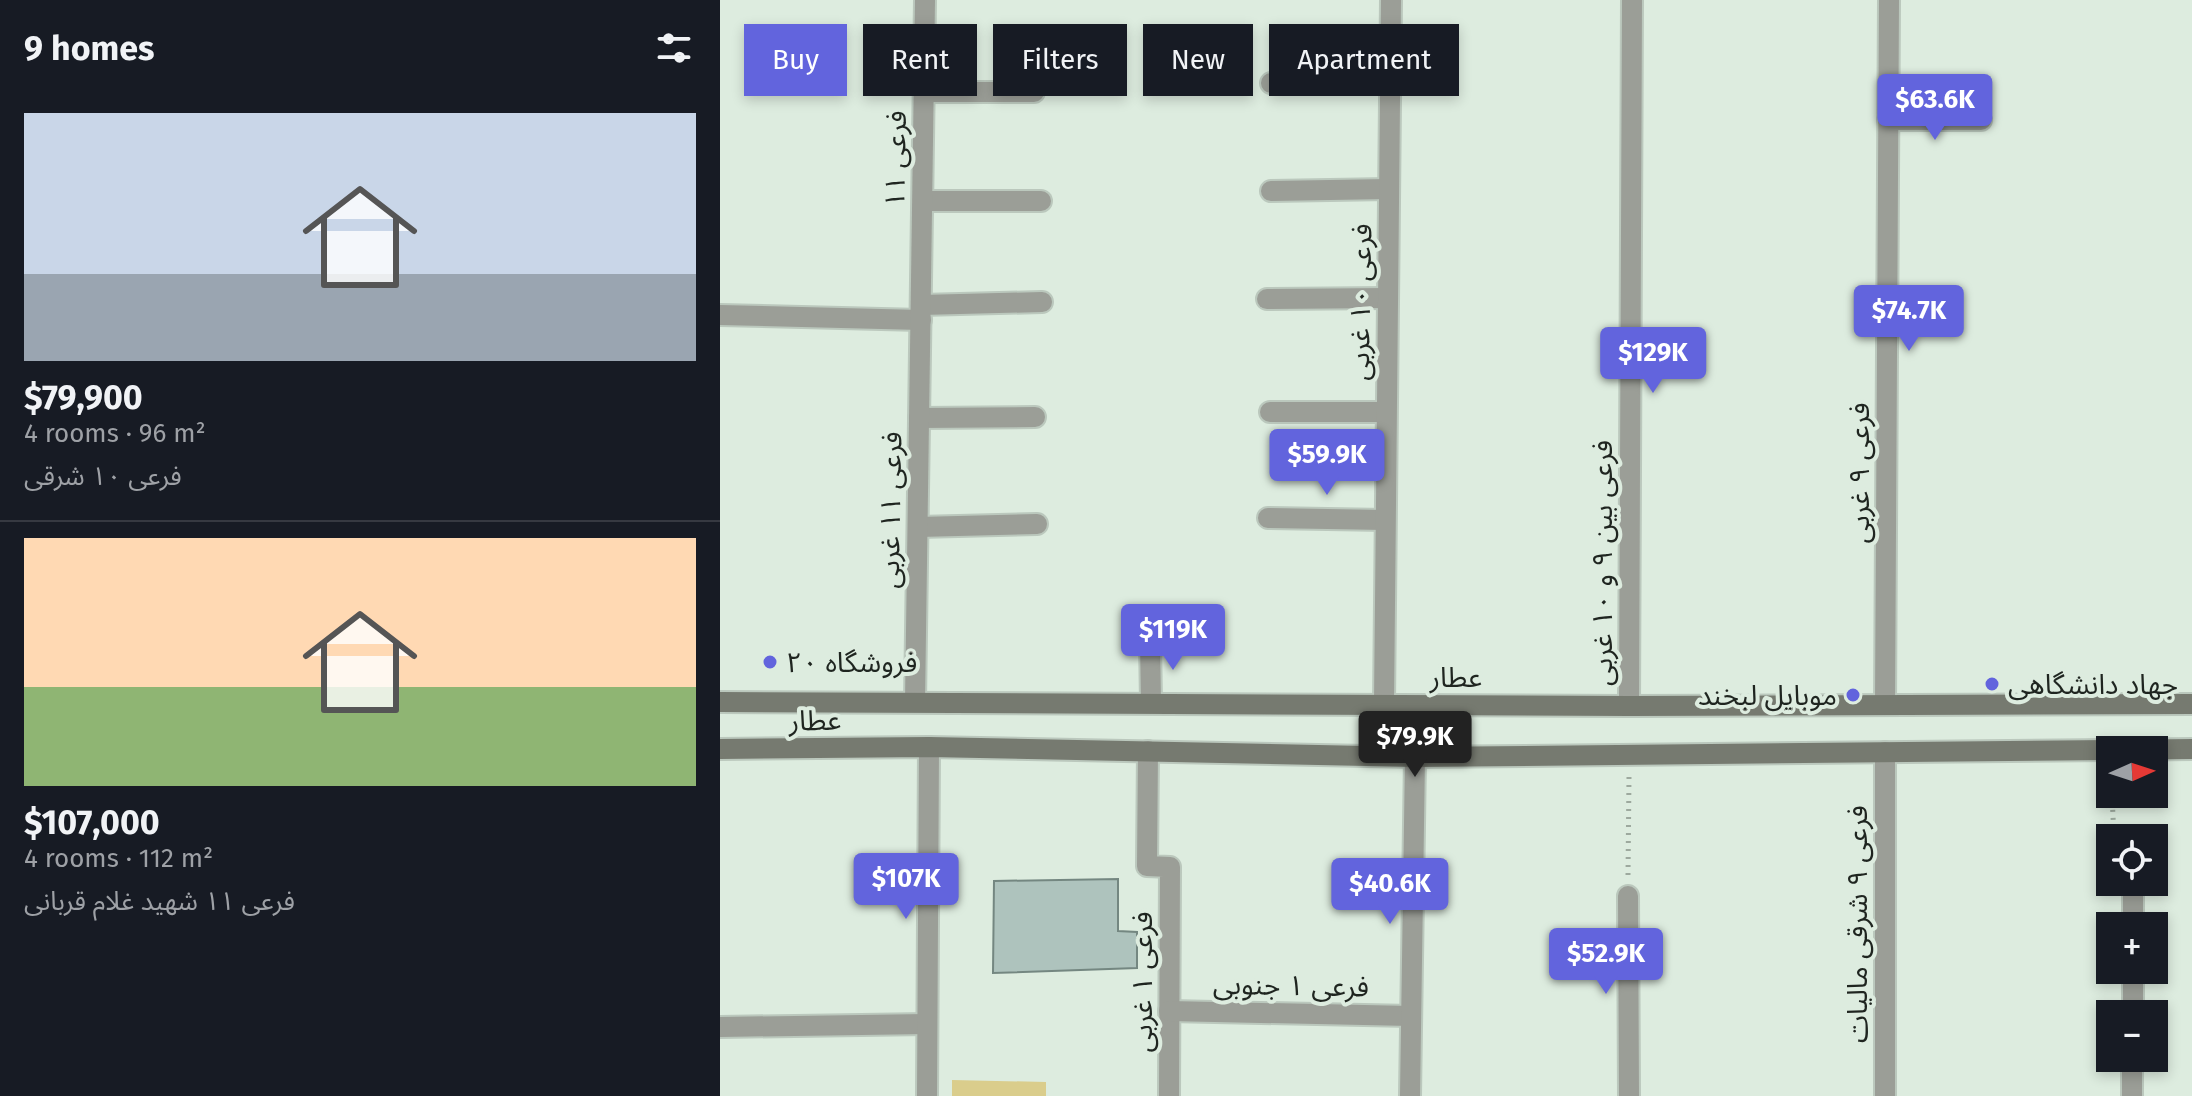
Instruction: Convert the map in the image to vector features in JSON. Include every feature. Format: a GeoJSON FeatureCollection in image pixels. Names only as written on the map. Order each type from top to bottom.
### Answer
{"type":"FeatureCollection","features":[{"type":"Feature","properties":{"kind":"main road","name":"عطار"},"geometry":{"type":"LineString","coordinates":[[720,702],[1629,706],[2192,704]]}},
{"type":"Feature","properties":{"kind":"main road","name":"عطار"},"geometry":{"type":"LineString","coordinates":[[720,749],[929,747],[1415,757],[2096,750]]}},
{"type":"Feature","properties":{"kind":"main road","name":"عطار"},"geometry":{"type":"LineString","coordinates":[[2168,749],[2192,749]]}},
{"type":"Feature","properties":{"kind":"street","name":"فرعی ۱۱"},"geometry":{"type":"LineString","coordinates":[[925,0],[925,24]]}},
{"type":"Feature","properties":{"kind":"street","name":"فرعی ۱۰ غربی"},"geometry":{"type":"LineString","coordinates":[[1391,0],[1391,24]]}},
{"type":"Feature","properties":{"kind":"street","name":"فرعی بین ۹ و ۱۰ غربی"},"geometry":{"type":"LineString","coordinates":[[1629,706],[1632,0]]}},
{"type":"Feature","properties":{"kind":"street","name":"فرعی ۹ غربی"},"geometry":{"type":"LineString","coordinates":[[1885,705],[1889,0]]}},
{"type":"Feature","properties":{"kind":"street","name":"فرعی ۱۱"},"geometry":{"type":"LineString","coordinates":[[921,312],[924,96]]}},
{"type":"Feature","properties":{"kind":"street","name":"فرعی ۱۰ غربی"},"geometry":{"type":"LineString","coordinates":[[1384,704],[1390,96]]}},
{"type":"Feature","properties":{"kind":"street"},"geometry":{"type":"LineString","coordinates":[[1888,120],[1981,120]]}},
{"type":"Feature","properties":{"kind":"street"},"geometry":{"type":"LineString","coordinates":[[1271,191],[1389,189]]}},
{"type":"Feature","properties":{"kind":"street"},"geometry":{"type":"LineString","coordinates":[[923,201],[1041,201]]}},
{"type":"Feature","properties":{"kind":"street"},"geometry":{"type":"LineString","coordinates":[[1267,299],[1388,298]]}},
{"type":"Feature","properties":{"kind":"street"},"geometry":{"type":"LineString","coordinates":[[720,315],[921,312],[1042,302]]}},
{"type":"Feature","properties":{"kind":"street","name":"فرعی ۱۱ غربی"},"geometry":{"type":"LineString","coordinates":[[915,702],[921,312]]}},
{"type":"Feature","properties":{"kind":"street"},"geometry":{"type":"LineString","coordinates":[[1270,412],[1386,412]]}},
{"type":"Feature","properties":{"kind":"street"},"geometry":{"type":"LineString","coordinates":[[919,418],[1035,417]]}},
{"type":"Feature","properties":{"kind":"street"},"geometry":{"type":"LineString","coordinates":[[1268,518],[1385,520]]}},
{"type":"Feature","properties":{"kind":"street"},"geometry":{"type":"LineString","coordinates":[[918,527],[1037,524]]}},
{"type":"Feature","properties":{"kind":"street"},"geometry":{"type":"LineString","coordinates":[[1150,641],[1151,703]]}},
{"type":"Feature","properties":{"kind":"street"},"geometry":{"type":"LineString","coordinates":[[927,1096],[929,747]]}},
{"type":"Feature","properties":{"kind":"street","name":"فرعی ۱ غربی"},"geometry":{"type":"LineString","coordinates":[[1148,751],[1147,866],[1170,867],[1169,1096]]}},
{"type":"Feature","properties":{"kind":"street","name":"فرعی ۹ شرقی مالیات"},"geometry":{"type":"LineString","coordinates":[[1885,752],[1885,1096]]}},
{"type":"Feature","properties":{"kind":"street"},"geometry":{"type":"LineString","coordinates":[[1410,1096],[1415,757]]}},
{"type":"Feature","properties":{"kind":"street"},"geometry":{"type":"LineString","coordinates":[[1628,896],[1629,1096]]}},
{"type":"Feature","properties":{"kind":"street","name":"فرعی ۱ جنوبی"},"geometry":{"type":"LineString","coordinates":[[1169,1011],[1411,1016]]}},
{"type":"Feature","properties":{"kind":"street"},"geometry":{"type":"LineString","coordinates":[[720,1027],[927,1024]]}},
{"type":"Feature","properties":{"kind":"street"},"geometry":{"type":"LineString","coordinates":[[2132,1072],[2132,1096]]}},
{"type":"Feature","properties":{"kind":"path"},"geometry":{"type":"LineString","coordinates":[[1628,896],[1629,756]]}},
{"type":"Feature","properties":{"kind":"shaded area"},"geometry":{"type":"Polygon","coordinates":[[[952,1080],[1046,1082],[1046,1096],[952,1096],[952,1080]]]}},
{"type":"Feature","properties":{"kind":"building"},"geometry":{"type":"Polygon","coordinates":[[[1118,879],[1118,931],[1137,932],[1137,968],[993,973],[994,881],[1118,879]]]}},
{"type":"Feature","properties":{"kind":"place","name":"فروشگاه ۲۰"},"geometry":{"type":"Point","coordinates":[770,662]}},
{"type":"Feature","properties":{"kind":"place","name":"جهاد دانشگاهی"},"geometry":{"type":"Point","coordinates":[1992,684]}},
{"type":"Feature","properties":{"kind":"place","name":"موبایل لبخند"},"geometry":{"type":"Point","coordinates":[1853,695]}}]}
